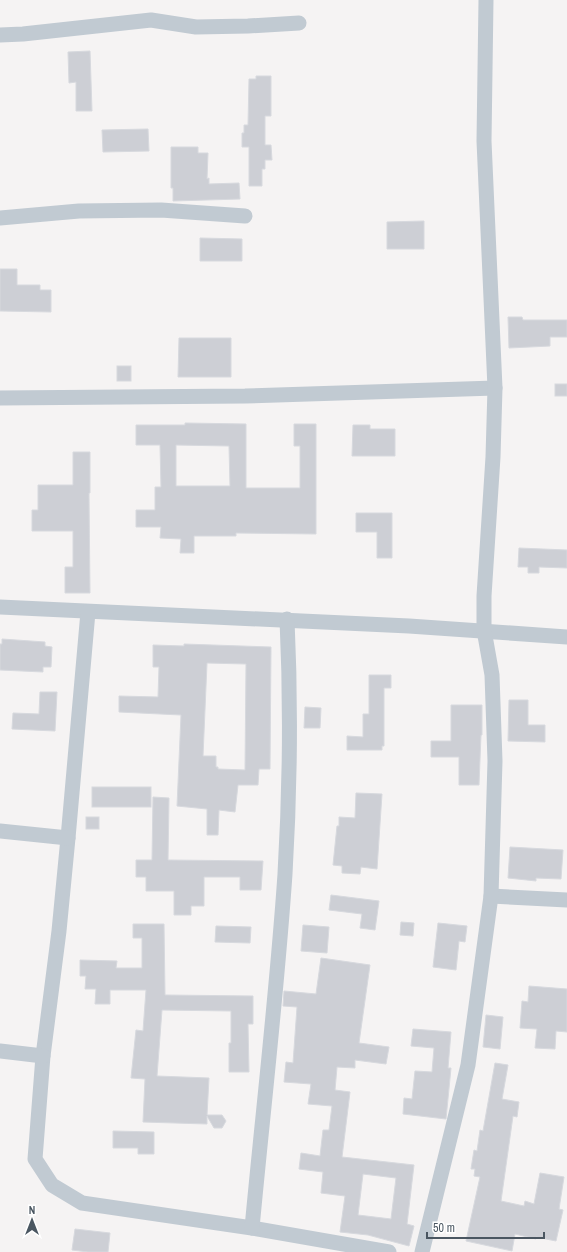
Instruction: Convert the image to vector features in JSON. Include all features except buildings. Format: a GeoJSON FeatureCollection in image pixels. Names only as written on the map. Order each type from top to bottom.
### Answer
{"type":"FeatureCollection","features":[{"type":"Feature","properties":{"kind":"street"},"geometry":{"type":"LineString","coordinates":[[422,1252],[468,1065],[491,896],[494,753],[492,675],[484,630],[484,596],[494,451],[495,388],[484,141],[486,0]]}},
{"type":"Feature","properties":{"kind":"street"},"geometry":{"type":"LineString","coordinates":[[0,35],[23,34],[151,20],[196,27],[299,23]]}},
{"type":"Feature","properties":{"kind":"street"},"geometry":{"type":"LineString","coordinates":[[0,218],[79,211],[161,210],[245,216]]}},
{"type":"Feature","properties":{"kind":"street"},"geometry":{"type":"LineString","coordinates":[[0,398],[245,396],[495,388]]}},
{"type":"Feature","properties":{"kind":"street"},"geometry":{"type":"LineString","coordinates":[[0,607],[88,612],[287,619],[484,630],[567,637]]}},
{"type":"Feature","properties":{"kind":"street"},"geometry":{"type":"LineString","coordinates":[[88,612],[59,931],[43,1056],[35,1159],[52,1185],[82,1202],[252,1228],[389,1252]]}},
{"type":"Feature","properties":{"kind":"street"},"geometry":{"type":"LineString","coordinates":[[252,1228],[285,873],[289,752],[289,672],[287,619]]}},
{"type":"Feature","properties":{"kind":"street"},"geometry":{"type":"LineString","coordinates":[[0,831],[68,838]]}},
{"type":"Feature","properties":{"kind":"street"},"geometry":{"type":"LineString","coordinates":[[491,896],[567,900]]}},
{"type":"Feature","properties":{"kind":"street"},"geometry":{"type":"LineString","coordinates":[[0,1051],[43,1056]]}}]}
